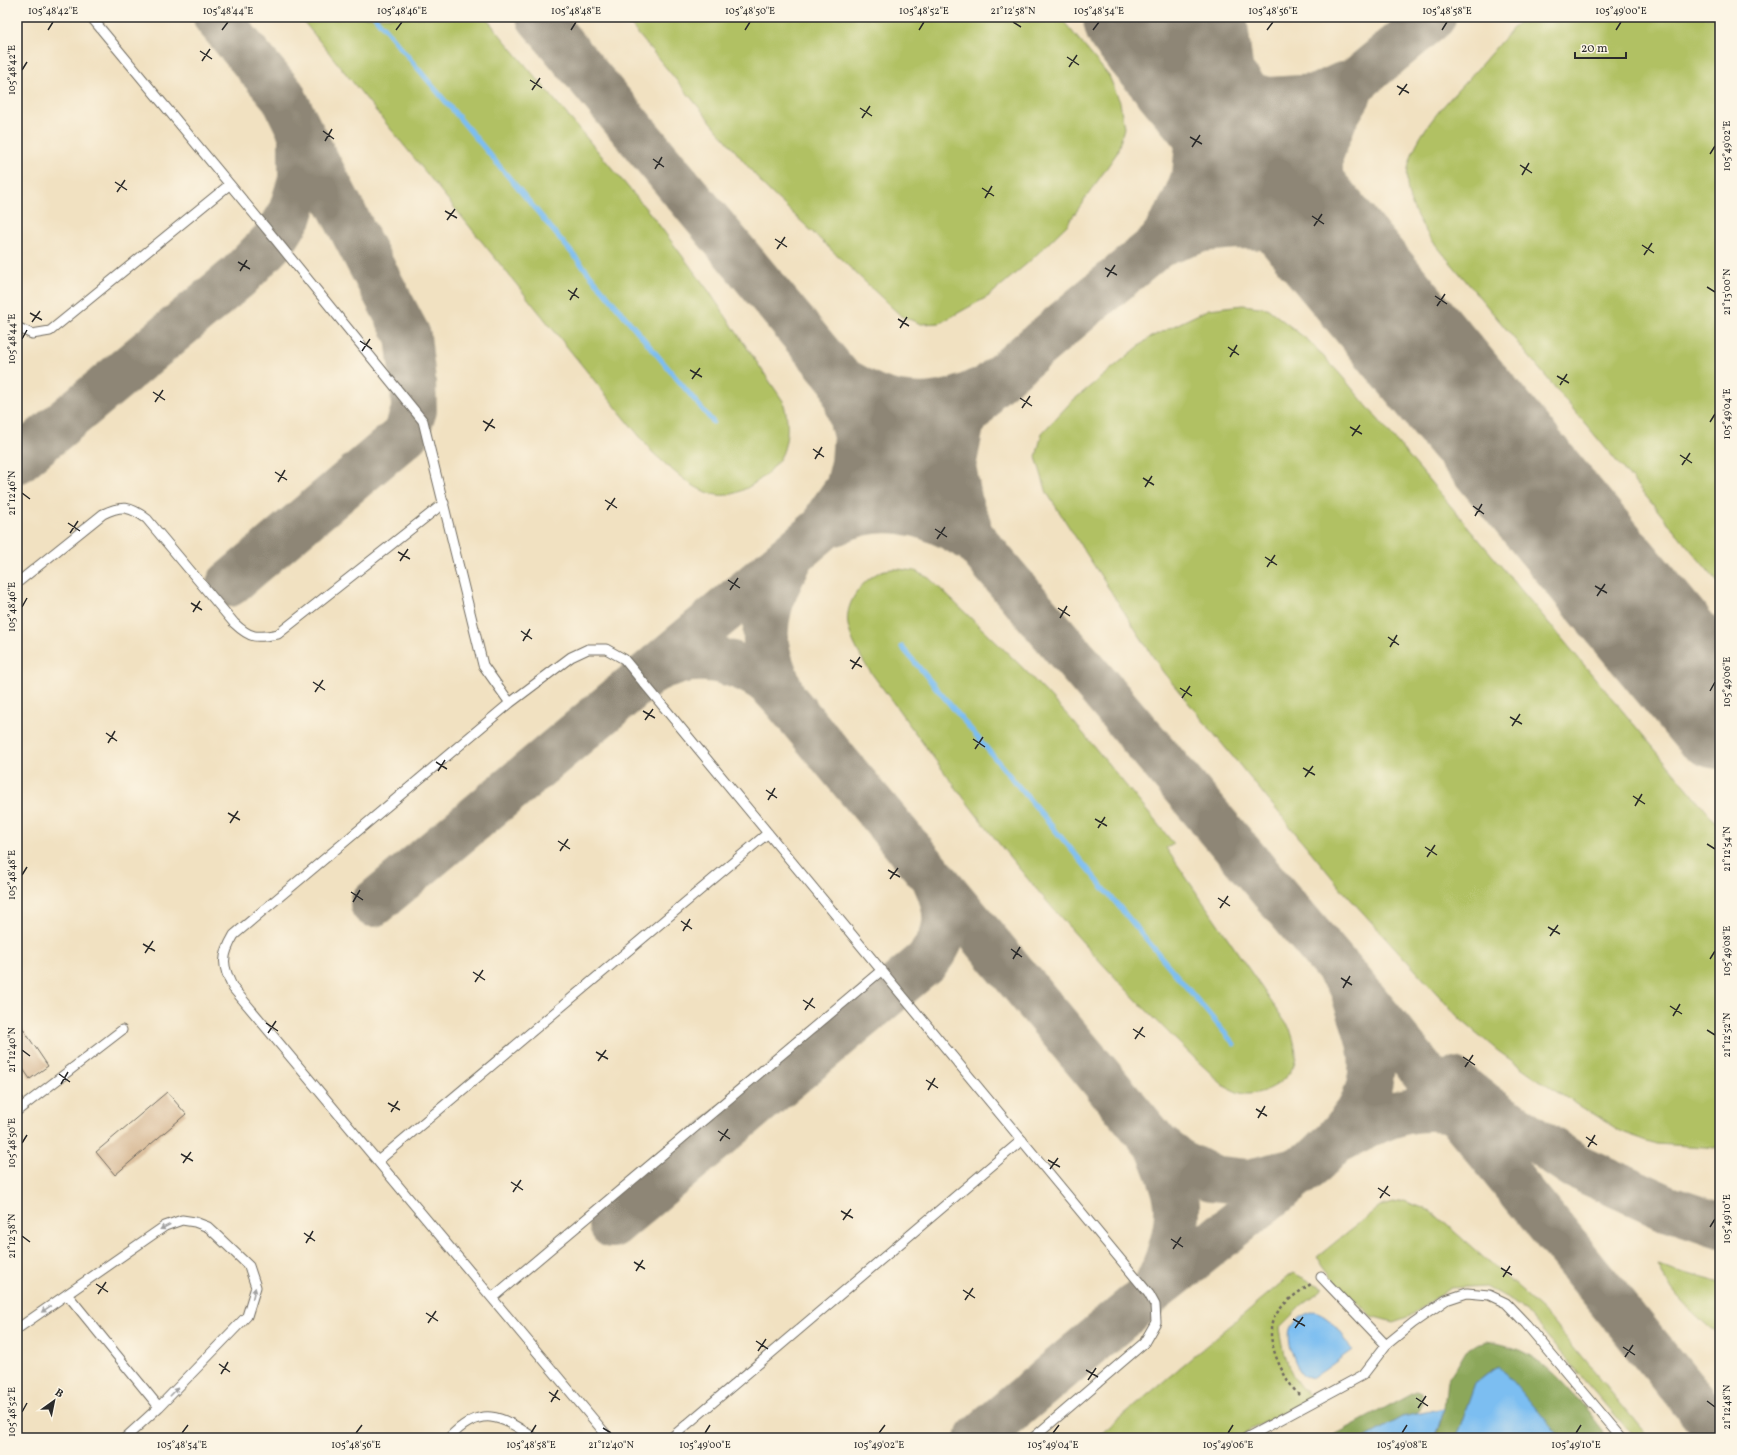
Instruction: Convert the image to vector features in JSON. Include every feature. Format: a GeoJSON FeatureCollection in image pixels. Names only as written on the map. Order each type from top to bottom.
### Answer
{"type":"FeatureCollection","features":[{"type":"Feature","properties":{"kind":"lane"},"geometry":{"type":"LineString","coordinates":[[91,17],[424,421],[482,665],[510,703]]}},
{"type":"Feature","properties":{"kind":"lane"},"geometry":{"type":"LineString","coordinates":[[17,327],[32,334],[50,331],[230,185]]}},
{"type":"Feature","properties":{"kind":"lane"},"geometry":{"type":"LineString","coordinates":[[17,583],[103,514],[117,507],[134,509],[147,519],[234,623],[246,634],[260,638],[278,634],[444,502]]}},
{"type":"Feature","properties":{"kind":"lane"},"geometry":{"type":"LineString","coordinates":[[609,1438],[233,988],[224,969],[225,950],[234,935],[510,703],[571,657],[588,649],[606,649],[624,659],[1149,1294],[1155,1305],[1156,1322],[1144,1343],[1033,1438]]}},
{"type":"Feature","properties":{"kind":"lane"},"geometry":{"type":"LineString","coordinates":[[378,1161],[768,833]]}},
{"type":"Feature","properties":{"kind":"lane"},"geometry":{"type":"LineString","coordinates":[[492,1298],[882,970]]}},
{"type":"Feature","properties":{"kind":"lane"},"geometry":{"type":"LineString","coordinates":[[17,1111],[122,1030]]}},
{"type":"Feature","properties":{"kind":"lane"},"geometry":{"type":"LineString","coordinates":[[671,1438],[1022,1140]]}},
{"type":"Feature","properties":{"kind":"lane"},"geometry":{"type":"LineString","coordinates":[[17,1329],[165,1226],[182,1220],[195,1222],[208,1227],[249,1266],[256,1287],[247,1316],[159,1407],[125,1438]]}},
{"type":"Feature","properties":{"kind":"lane"},"geometry":{"type":"LineString","coordinates":[[1321,1277],[1386,1345]]}},
{"type":"Feature","properties":{"kind":"lane"},"geometry":{"type":"LineString","coordinates":[[1246,1438],[1363,1375],[1386,1345],[1446,1300],[1467,1293],[1489,1295],[1506,1303],[1526,1324],[1622,1438]]}},
{"type":"Feature","properties":{"kind":"lane"},"geometry":{"type":"LineString","coordinates":[[67,1294],[159,1407]]}},
{"type":"Feature","properties":{"kind":"lane"},"geometry":{"type":"LineString","coordinates":[[449,1438],[457,1428],[477,1416],[491,1416],[518,1426],[534,1438]]}},
{"type":"Feature","properties":{"kind":"path"},"geometry":{"type":"LineString","coordinates":[[1309,1404],[1290,1386],[1277,1360],[1271,1333],[1273,1319],[1282,1306],[1321,1277]]}},
{"type":"Feature","properties":{"kind":"green space"},"geometry":{"type":"Polygon","coordinates":[[[300,17],[485,17],[653,217],[708,290],[783,401],[787,419],[787,437],[784,449],[774,466],[757,482],[747,488],[736,493],[717,495],[699,489],[691,484],[653,453],[300,17]]]}},
{"type":"Feature","properties":{"kind":"green space"},"geometry":{"type":"Polygon","coordinates":[[[624,17],[1060,17],[1109,76],[1120,102],[1124,128],[1117,153],[1067,225],[1030,261],[989,296],[940,323],[921,324],[901,316],[765,187],[624,17]]]}},
{"type":"Feature","properties":{"kind":"green space"},"geometry":{"type":"Polygon","coordinates":[[[1524,17],[1720,17],[1720,585],[1430,238],[1417,217],[1410,201],[1407,176],[1410,160],[1424,131],[1434,117],[1524,17]]]}},
{"type":"Feature","properties":{"kind":"green space"},"geometry":{"type":"Polygon","coordinates":[[[1243,305],[1267,308],[1310,342],[1340,374],[1720,827],[1720,1148],[1656,1144],[1622,1132],[1552,1089],[1498,1051],[1460,1019],[1344,892],[1163,672],[1047,493],[1036,457],[1042,433],[1071,402],[1149,338],[1209,309],[1243,305]]]}},
{"type":"Feature","properties":{"kind":"green space"},"geometry":{"type":"Polygon","coordinates":[[[898,569],[915,571],[929,578],[1020,665],[1073,721],[1174,844],[1166,848],[1290,1029],[1296,1056],[1291,1071],[1279,1083],[1264,1091],[1249,1094],[1239,1093],[1223,1085],[1148,1012],[1077,936],[1010,858],[948,777],[867,667],[858,652],[849,631],[847,617],[849,609],[861,587],[873,576],[882,571],[898,569]]]}},
{"type":"Feature","properties":{"kind":"green space"},"geometry":{"type":"Polygon","coordinates":[[[1404,1201],[1431,1211],[1543,1310],[1649,1438],[1635,1438],[1520,1305],[1486,1286],[1450,1288],[1410,1316],[1393,1322],[1371,1316],[1337,1284],[1317,1257],[1380,1206],[1404,1201]]]}},
{"type":"Feature","properties":{"kind":"green space"},"geometry":{"type":"Polygon","coordinates":[[[1657,1265],[1720,1283],[1720,1337],[1693,1312],[1669,1286],[1657,1265]]]}},
{"type":"Feature","properties":{"kind":"green space"},"geometry":{"type":"Polygon","coordinates":[[[1293,1273],[1324,1288],[1303,1304],[1280,1327],[1288,1365],[1304,1391],[1312,1397],[1236,1438],[1096,1438],[1293,1273]]]}},
{"type":"Feature","properties":{"kind":"green space"},"geometry":{"type":"Polygon","coordinates":[[[1487,1341],[1514,1348],[1542,1364],[1554,1374],[1578,1400],[1608,1438],[1561,1438],[1498,1365],[1475,1384],[1456,1438],[1435,1438],[1445,1408],[1448,1380],[1465,1351],[1476,1344],[1487,1341]]]}},
{"type":"Feature","properties":{"kind":"green space"},"geometry":{"type":"Polygon","coordinates":[[[1416,1391],[1421,1393],[1422,1403],[1417,1414],[1402,1417],[1365,1438],[1329,1438],[1416,1391]]]}},
{"type":"Feature","properties":{"kind":"water"},"geometry":{"type":"Polygon","coordinates":[[[1314,1311],[1321,1313],[1332,1322],[1341,1332],[1352,1350],[1312,1379],[1304,1376],[1294,1359],[1290,1345],[1289,1332],[1295,1322],[1301,1317],[1314,1311]]]}},
{"type":"Feature","properties":{"kind":"water"},"geometry":{"type":"Polygon","coordinates":[[[1499,1365],[1561,1438],[1456,1438],[1475,1384],[1499,1365]]]}},
{"type":"Feature","properties":{"kind":"water"},"geometry":{"type":"Polygon","coordinates":[[[1445,1408],[1434,1438],[1365,1438],[1402,1417],[1445,1408]]]}},
{"type":"Feature","properties":{"kind":"building"},"geometry":{"type":"Polygon","coordinates":[[[21,1026],[48,1066],[30,1079],[17,1060],[17,1029],[21,1026]]]}},
{"type":"Feature","properties":{"kind":"building"},"geometry":{"type":"Polygon","coordinates":[[[17,1091],[24,1100],[17,1105],[17,1091]]]}},
{"type":"Feature","properties":{"kind":"building"},"geometry":{"type":"Polygon","coordinates":[[[167,1092],[186,1114],[115,1175],[96,1152],[167,1092]]]}},
{"type":"Feature","properties":{"kind":"waterway"},"geometry":{"type":"LineString","coordinates":[[375,17],[713,422]]}},
{"type":"Feature","properties":{"kind":"waterway"},"geometry":{"type":"LineString","coordinates":[[902,647],[1234,1044]]}},
{"type":"Feature","properties":{"kind":"taxiway"},"geometry":{"type":"LineString","coordinates":[[17,461],[238,277],[275,239],[290,215],[301,180],[301,133],[283,96],[216,17]]}},
{"type":"Feature","properties":{"kind":"taxiway"},"geometry":{"type":"LineString","coordinates":[[539,17],[995,565],[1350,982],[1720,1434]]}},
{"type":"Feature","properties":{"kind":"taxiway"},"geometry":{"type":"LineString","coordinates":[[1224,17],[1233,91],[1227,120]]}},
{"type":"Feature","properties":{"kind":"taxiway"},"geometry":{"type":"LineString","coordinates":[[373,904],[792,554],[1087,304],[1433,17]]}},
{"type":"Feature","properties":{"kind":"taxiway"},"geometry":{"type":"LineString","coordinates":[[1343,85],[1317,97],[1268,100],[1222,88],[1190,77],[1199,133],[1195,175],[1183,205],[1160,244],[1202,229],[1236,226],[1271,227],[1308,238],[1344,261]]}},
{"type":"Feature","properties":{"kind":"taxiway"},"geometry":{"type":"LineString","coordinates":[[1344,261],[1329,227],[1320,192],[1320,156],[1335,117],[1349,94]]}},
{"type":"Feature","properties":{"kind":"taxiway"},"geometry":{"type":"LineString","coordinates":[[229,584],[406,434],[414,410],[413,381],[408,336],[302,134]]}},
{"type":"Feature","properties":{"kind":"taxiway"},"geometry":{"type":"LineString","coordinates":[[846,382],[877,398],[890,402],[916,406],[942,404],[955,401],[979,391]]}},
{"type":"Feature","properties":{"kind":"taxiway"},"geometry":{"type":"LineString","coordinates":[[829,515],[848,488],[854,463],[856,436],[843,385]]}},
{"type":"Feature","properties":{"kind":"taxiway"},"geometry":{"type":"LineString","coordinates":[[968,524],[961,509],[953,466],[962,421],[979,401]]}},
{"type":"Feature","properties":{"kind":"taxiway"},"geometry":{"type":"LineString","coordinates":[[834,523],[851,516],[868,512],[885,510],[902,511],[918,514],[935,520],[966,536]]}},
{"type":"Feature","properties":{"kind":"taxiway"},"geometry":{"type":"LineString","coordinates":[[784,699],[769,658],[766,645],[766,632],[769,607],[778,583],[790,559]]}},
{"type":"Feature","properties":{"kind":"taxiway"},"geometry":{"type":"LineString","coordinates":[[654,670],[668,664],[681,661],[709,659],[736,665],[762,678],[771,685],[1158,1146],[1178,1161],[1211,1178],[1249,1182],[1292,1172],[1315,1161]]}},
{"type":"Feature","properties":{"kind":"taxiway"},"geometry":{"type":"LineString","coordinates":[[612,1225],[926,962],[940,942],[945,923],[943,903],[935,880]]}},
{"type":"Feature","properties":{"kind":"taxiway"},"geometry":{"type":"LineString","coordinates":[[978,1438],[1154,1290],[1315,1161],[1339,1137],[1359,1111],[1366,1097],[1372,1065],[1370,1047],[1355,997]]}},
{"type":"Feature","properties":{"kind":"taxiway"},"geometry":{"type":"LineString","coordinates":[[1453,1081],[1486,1107],[1575,1166],[1666,1207],[1720,1225]]}},
{"type":"Feature","properties":{"kind":"taxiway"},"geometry":{"type":"LineString","coordinates":[[1335,1142],[1371,1124],[1402,1112],[1419,1109],[1436,1109],[1455,1111],[1476,1116]]}},
{"type":"Feature","properties":{"kind":"taxiway"},"geometry":{"type":"LineString","coordinates":[[1154,1290],[1168,1259],[1174,1238],[1177,1216],[1175,1191],[1158,1146]]}},
{"type":"Feature","properties":{"kind":"runway"},"geometry":{"type":"LineString","coordinates":[[1140,17],[1720,712]]}}]}
